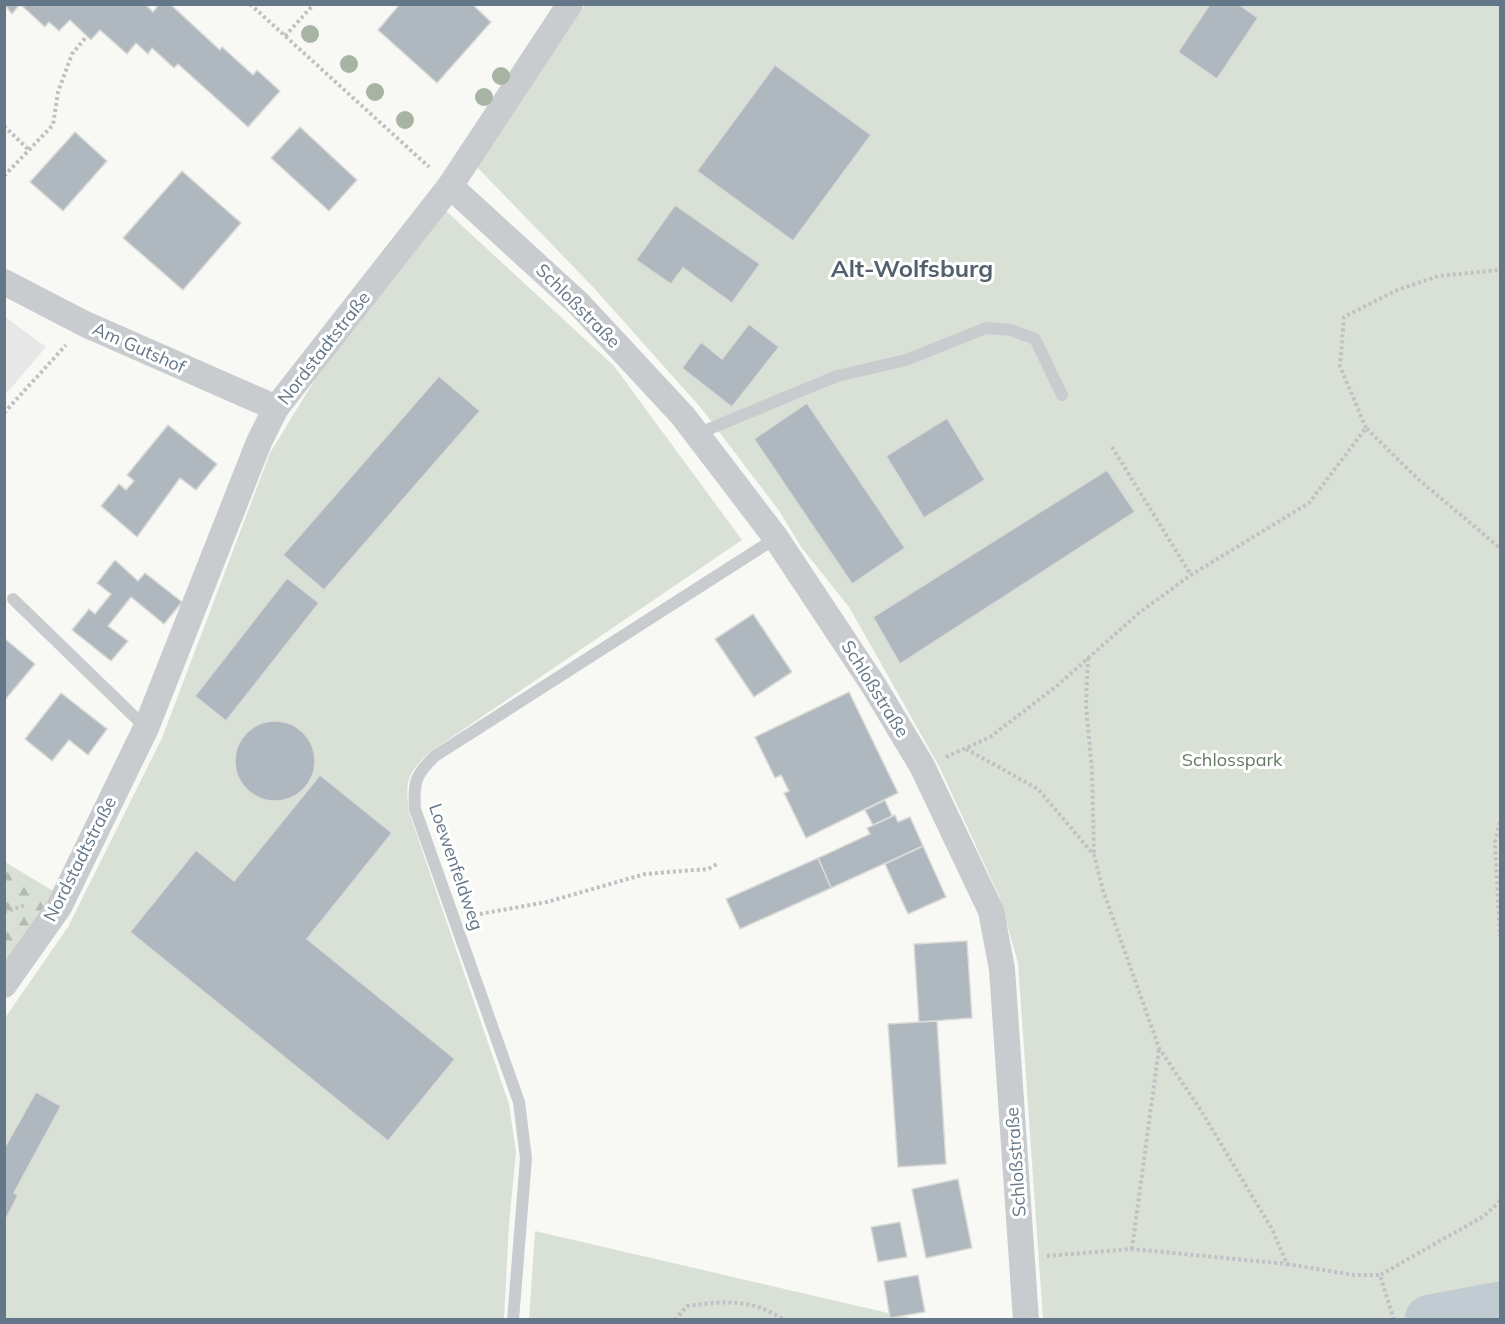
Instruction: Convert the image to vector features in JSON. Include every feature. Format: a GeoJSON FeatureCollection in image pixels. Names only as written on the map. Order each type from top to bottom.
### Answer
{"type":"FeatureCollection","features":[{"type":"Feature","properties":{"kind":"street","name":"Nordstadtstraße"},"geometry":{"type":"LineString","coordinates":[[4,985],[59,907],[146,728],[259,442],[276,408],[450,186],[570,4]]}},
{"type":"Feature","properties":{"kind":"street","name":"Schloßstraße"},"geometry":{"type":"LineString","coordinates":[[450,186],[579,304],[697,434],[777,538],[874,686],[922,766],[991,911],[1002,969],[1026,1320]]}},
{"type":"Feature","properties":{"kind":"street","name":"Am Gutshof"},"geometry":{"type":"LineString","coordinates":[[4,282],[85,324],[276,408]]}},
{"type":"Feature","properties":{"kind":"lane"},"geometry":{"type":"LineString","coordinates":[[697,434],[837,376],[906,360],[986,328],[1011,330],[1035,339],[1062,394]]}},
{"type":"Feature","properties":{"kind":"lane","name":"Loewenfeldweg"},"geometry":{"type":"LineString","coordinates":[[513,1320],[526,1158],[519,1102],[415,809],[413,788],[420,770],[435,756],[777,538]]}},
{"type":"Feature","properties":{"kind":"lane"},"geometry":{"type":"LineString","coordinates":[[14,599],[146,728]]}},
{"type":"Feature","properties":{"kind":"path"},"geometry":{"type":"LineString","coordinates":[[250,4],[450,186]]}},
{"type":"Feature","properties":{"kind":"path"},"geometry":{"type":"LineString","coordinates":[[285,36],[314,4]]}},
{"type":"Feature","properties":{"kind":"path"},"geometry":{"type":"LineString","coordinates":[[4,176],[53,125],[58,92],[72,54],[87,36]]}},
{"type":"Feature","properties":{"kind":"path"},"geometry":{"type":"LineString","coordinates":[[4,126],[29,150]]}},
{"type":"Feature","properties":{"kind":"path"},"geometry":{"type":"LineString","coordinates":[[1500,270],[1438,276],[1395,291],[1344,317],[1340,366],[1366,428],[1419,479],[1500,548]]}},
{"type":"Feature","properties":{"kind":"path"},"geometry":{"type":"LineString","coordinates":[[4,413],[85,324]]}},
{"type":"Feature","properties":{"kind":"path"},"geometry":{"type":"LineString","coordinates":[[922,766],[990,737],[1058,685],[1140,612],[1191,575],[1309,503],[1366,428]]}},
{"type":"Feature","properties":{"kind":"path"},"geometry":{"type":"LineString","coordinates":[[1112,447],[1191,575]]}},
{"type":"Feature","properties":{"kind":"path"},"geometry":{"type":"LineString","coordinates":[[1088,658],[1086,705],[1092,771],[1094,855],[1102,890],[1159,1048],[1200,1109],[1272,1229],[1287,1264]]}},
{"type":"Feature","properties":{"kind":"path"},"geometry":{"type":"LineString","coordinates":[[965,749],[1038,789],[1094,855]]}},
{"type":"Feature","properties":{"kind":"path"},"geometry":{"type":"LineString","coordinates":[[1500,822],[1495,842],[1500,936]]}},
{"type":"Feature","properties":{"kind":"path"},"geometry":{"type":"LineString","coordinates":[[448,903],[469,916],[547,902],[645,874],[708,869],[717,864]]}},
{"type":"Feature","properties":{"kind":"path"},"geometry":{"type":"LineString","coordinates":[[1132,1249],[1159,1048]]}},
{"type":"Feature","properties":{"kind":"path"},"geometry":{"type":"LineString","coordinates":[[1022,1258],[1132,1249],[1287,1264],[1354,1275],[1380,1275],[1484,1216],[1500,1201]]}},
{"type":"Feature","properties":{"kind":"path"},"geometry":{"type":"LineString","coordinates":[[1380,1275],[1394,1320]]}},
{"type":"Feature","properties":{"kind":"path"},"geometry":{"type":"LineString","coordinates":[[675,1320],[687,1306],[730,1301],[767,1308],[784,1320]]}},
{"type":"Feature","properties":{"kind":"shaded area"},"geometry":{"type":"Polygon","coordinates":[[[5,317],[46,347],[5,395],[5,317]]]}},
{"type":"Feature","properties":{"kind":"green space","name":"Schlosspark"},"geometry":{"type":"Polygon","coordinates":[[[585,5],[1500,5],[1500,1319],[1043,1319],[1018,963],[999,896],[940,768],[849,607],[801,547],[780,512],[701,408],[593,287],[477,167],[585,5]]]}},
{"type":"Feature","properties":{"kind":"green space"},"geometry":{"type":"Polygon","coordinates":[[[446,211],[614,366],[742,540],[430,752],[416,766],[409,778],[407,792],[409,812],[509,1104],[516,1152],[509,1224],[504,1319],[5,1320],[5,1018],[68,927],[162,738],[270,453],[317,376],[446,211]]]}},
{"type":"Feature","properties":{"kind":"green space"},"geometry":{"type":"Polygon","coordinates":[[[5,862],[55,892],[5,972],[5,862]]]}},
{"type":"Feature","properties":{"kind":"green space"},"geometry":{"type":"Polygon","coordinates":[[[535,1231],[914,1319],[529,1320],[535,1231]]]}},
{"type":"Feature","properties":{"kind":"building"},"geometry":{"type":"Polygon","coordinates":[[[4,4],[20,4],[12,14],[4,4]]]}},
{"type":"Feature","properties":{"kind":"building"},"geometry":{"type":"Polygon","coordinates":[[[20,4],[145,4],[153,12],[159,4],[170,4],[220,50],[222,47],[253,75],[257,70],[280,91],[248,127],[178,64],[174,68],[152,48],[148,54],[136,43],[127,54],[100,30],[91,40],[70,20],[59,31],[49,22],[45,27],[20,4]]]}},
{"type":"Feature","properties":{"kind":"building"},"geometry":{"type":"Polygon","coordinates":[[[400,4],[472,4],[491,22],[437,83],[378,30],[400,4]]]}},
{"type":"Feature","properties":{"kind":"building"},"geometry":{"type":"Polygon","coordinates":[[[1210,4],[1238,4],[1258,18],[1217,79],[1178,52],[1210,4]]]}},
{"type":"Feature","properties":{"kind":"building"},"geometry":{"type":"Polygon","coordinates":[[[775,65],[871,135],[793,241],[697,171],[775,65]]]}},
{"type":"Feature","properties":{"kind":"building"},"geometry":{"type":"Polygon","coordinates":[[[300,127],[357,180],[329,211],[271,158],[300,127]]]}},
{"type":"Feature","properties":{"kind":"building"},"geometry":{"type":"Polygon","coordinates":[[[75,132],[107,161],[63,211],[30,182],[75,132]]]}},
{"type":"Feature","properties":{"kind":"building"},"geometry":{"type":"Polygon","coordinates":[[[182,171],[241,223],[183,290],[123,238],[182,171]]]}},
{"type":"Feature","properties":{"kind":"building"},"geometry":{"type":"Polygon","coordinates":[[[675,205],[760,264],[732,303],[683,268],[671,284],[636,260],[675,205]]]}},
{"type":"Feature","properties":{"kind":"building"},"geometry":{"type":"Polygon","coordinates":[[[749,324],[779,347],[732,407],[682,368],[701,342],[722,359],[749,324]]]}},
{"type":"Feature","properties":{"kind":"building"},"geometry":{"type":"Polygon","coordinates":[[[439,376],[480,411],[324,590],[283,555],[439,376]]]}},
{"type":"Feature","properties":{"kind":"building"},"geometry":{"type":"Polygon","coordinates":[[[807,403],[905,548],[852,584],[754,439],[807,403]]]}},
{"type":"Feature","properties":{"kind":"building"},"geometry":{"type":"Polygon","coordinates":[[[947,418],[985,480],[924,518],[886,456],[947,418]]]}},
{"type":"Feature","properties":{"kind":"building"},"geometry":{"type":"Polygon","coordinates":[[[168,425],[217,464],[196,490],[180,478],[137,537],[101,506],[119,484],[126,490],[134,481],[127,475],[168,425]]]}},
{"type":"Feature","properties":{"kind":"building"},"geometry":{"type":"Polygon","coordinates":[[[1107,470],[1135,512],[900,664],[873,617],[1107,470]]]}},
{"type":"Feature","properties":{"kind":"building"},"geometry":{"type":"Polygon","coordinates":[[[115,560],[138,581],[145,573],[182,602],[164,624],[131,597],[108,626],[128,641],[111,661],[72,630],[89,609],[95,614],[111,594],[97,583],[115,560]]]}},
{"type":"Feature","properties":{"kind":"building"},"geometry":{"type":"Polygon","coordinates":[[[287,578],[319,603],[226,721],[195,696],[287,578]]]}},
{"type":"Feature","properties":{"kind":"building"},"geometry":{"type":"Polygon","coordinates":[[[753,614],[792,672],[754,697],[715,639],[753,614]]]}},
{"type":"Feature","properties":{"kind":"building"},"geometry":{"type":"Polygon","coordinates":[[[4,638],[35,664],[4,701],[4,638]]]}},
{"type":"Feature","properties":{"kind":"building"},"geometry":{"type":"Polygon","coordinates":[[[849,692],[898,793],[806,838],[784,793],[789,791],[781,775],[775,778],[755,737],[849,692]]]}},
{"type":"Feature","properties":{"kind":"building"},"geometry":{"type":"Polygon","coordinates":[[[61,693],[107,729],[88,755],[69,740],[52,761],[25,739],[61,693]]]}},
{"type":"Feature","properties":{"kind":"building"},"geometry":{"type":"Polygon","coordinates":[[[275,721],[290,724],[303,733],[312,746],[315,761],[312,776],[303,789],[290,798],[275,801],[260,798],[247,789],[238,776],[235,761],[238,746],[247,733],[260,724],[275,721]]]}},
{"type":"Feature","properties":{"kind":"building"},"geometry":{"type":"Polygon","coordinates":[[[320,775],[392,833],[307,939],[455,1059],[388,1141],[130,932],[196,850],[234,881],[320,775]]]}},
{"type":"Feature","properties":{"kind":"building"},"geometry":{"type":"Polygon","coordinates":[[[885,800],[892,816],[873,825],[865,810],[885,800]]]}},
{"type":"Feature","properties":{"kind":"building"},"geometry":{"type":"Polygon","coordinates":[[[895,815],[898,822],[910,817],[923,846],[831,888],[818,858],[870,834],[867,828],[895,815]]]}},
{"type":"Feature","properties":{"kind":"building"},"geometry":{"type":"Polygon","coordinates":[[[923,846],[946,897],[908,914],[885,864],[923,846]]]}},
{"type":"Feature","properties":{"kind":"building"},"geometry":{"type":"Polygon","coordinates":[[[818,858],[831,888],[740,929],[726,899],[818,858]]]}},
{"type":"Feature","properties":{"kind":"building"},"geometry":{"type":"Polygon","coordinates":[[[967,941],[972,1018],[919,1022],[914,944],[967,941]]]}},
{"type":"Feature","properties":{"kind":"building"},"geometry":{"type":"Polygon","coordinates":[[[937,1021],[946,1164],[898,1167],[888,1024],[937,1021]]]}},
{"type":"Feature","properties":{"kind":"building"},"geometry":{"type":"Polygon","coordinates":[[[36,1092],[61,1106],[14,1193],[18,1195],[5,1221],[4,1149],[36,1092]]]}},
{"type":"Feature","properties":{"kind":"building"},"geometry":{"type":"Polygon","coordinates":[[[958,1179],[972,1248],[926,1258],[912,1189],[958,1179]]]}},
{"type":"Feature","properties":{"kind":"building"},"geometry":{"type":"Polygon","coordinates":[[[900,1222],[907,1257],[878,1262],[871,1227],[900,1222]]]}},
{"type":"Feature","properties":{"kind":"building"},"geometry":{"type":"Polygon","coordinates":[[[918,1275],[925,1312],[890,1318],[884,1281],[918,1275]]]}},
{"type":"Feature","properties":{"kind":"waterway"},"geometry":{"type":"LineString","coordinates":[[1430,1320],[1500,1307]]}},
{"type":"Feature","properties":{"kind":"district","name":"Alt-Wolfsburg"},"geometry":{"type":"Point","coordinates":[912,269]}}]}
